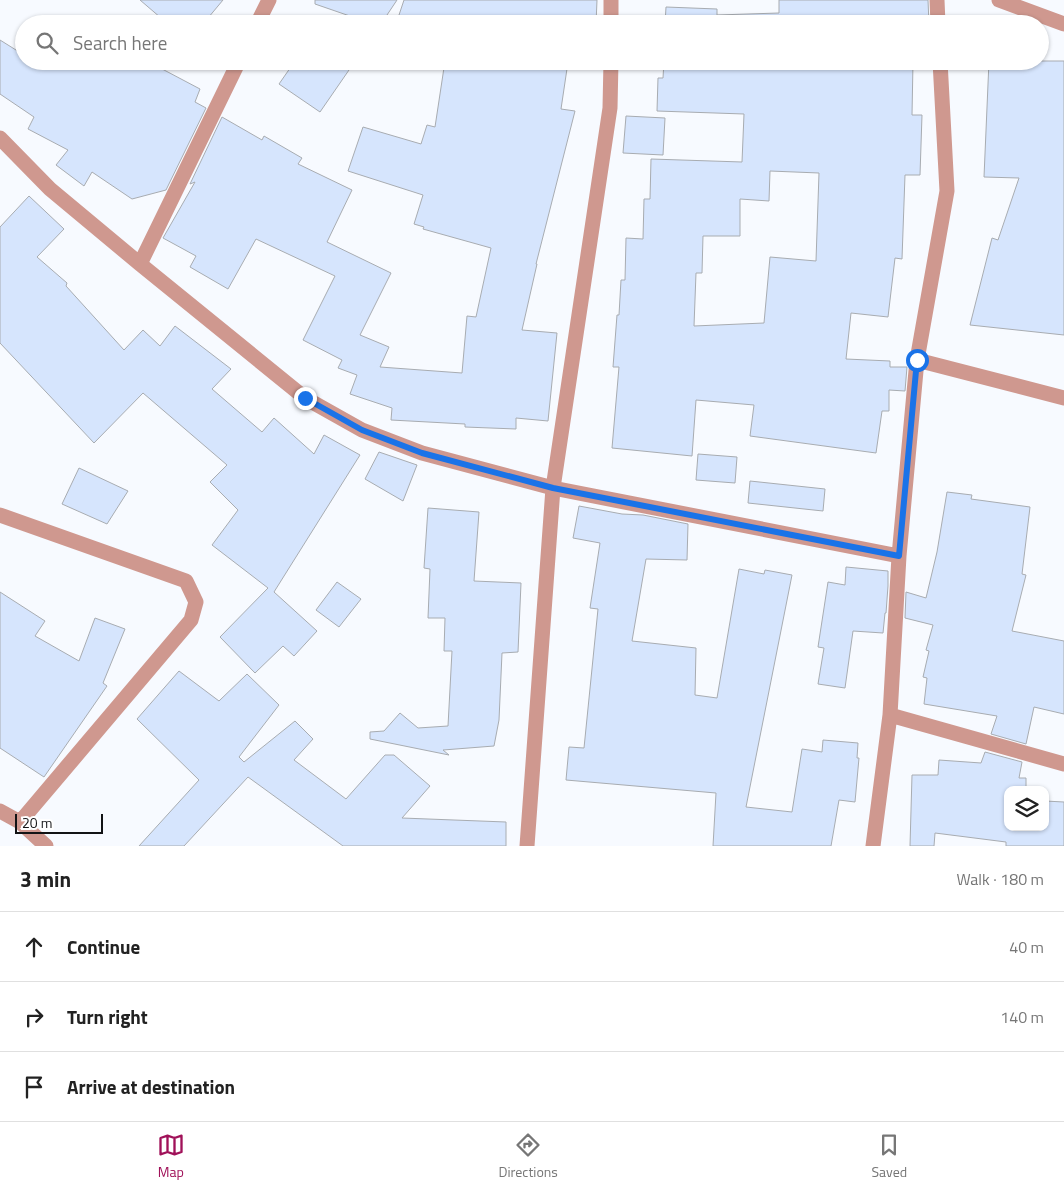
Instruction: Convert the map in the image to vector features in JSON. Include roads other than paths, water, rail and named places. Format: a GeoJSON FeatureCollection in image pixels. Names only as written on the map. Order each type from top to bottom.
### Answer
{"type":"FeatureCollection","features":[{"type":"Feature","properties":{"kind":"street"},"geometry":{"type":"LineString","coordinates":[[262,15],[269,0]]}},
{"type":"Feature","properties":{"kind":"street"},"geometry":{"type":"LineString","coordinates":[[611,0],[611,15]]}},
{"type":"Feature","properties":{"kind":"street"},"geometry":{"type":"LineString","coordinates":[[937,0],[938,15]]}},
{"type":"Feature","properties":{"kind":"street"},"geometry":{"type":"LineString","coordinates":[[999,0],[1040,15]]}},
{"type":"Feature","properties":{"kind":"street"},"geometry":{"type":"LineString","coordinates":[[1049,18],[1064,24]]}},
{"type":"Feature","properties":{"kind":"street"},"geometry":{"type":"LineString","coordinates":[[140,264],[235,70]]}},
{"type":"Feature","properties":{"kind":"street"},"geometry":{"type":"LineString","coordinates":[[527,846],[553,488],[610,108],[610,70]]}},
{"type":"Feature","properties":{"kind":"street"},"geometry":{"type":"LineString","coordinates":[[873,846],[890,715],[899,556],[917,360],[947,191],[940,70]]}},
{"type":"Feature","properties":{"kind":"street"},"geometry":{"type":"LineString","coordinates":[[0,138],[50,188],[305,398],[362,430],[422,453],[553,488],[899,556]]}},
{"type":"Feature","properties":{"kind":"street"},"geometry":{"type":"LineString","coordinates":[[917,360],[1064,398]]}},
{"type":"Feature","properties":{"kind":"street"},"geometry":{"type":"LineString","coordinates":[[0,515],[186,580],[196,602],[191,620],[20,822]]}},
{"type":"Feature","properties":{"kind":"street"},"geometry":{"type":"LineString","coordinates":[[890,715],[1064,764]]}},
{"type":"Feature","properties":{"kind":"street"},"geometry":{"type":"LineString","coordinates":[[0,811],[20,822],[46,846]]}}]}
